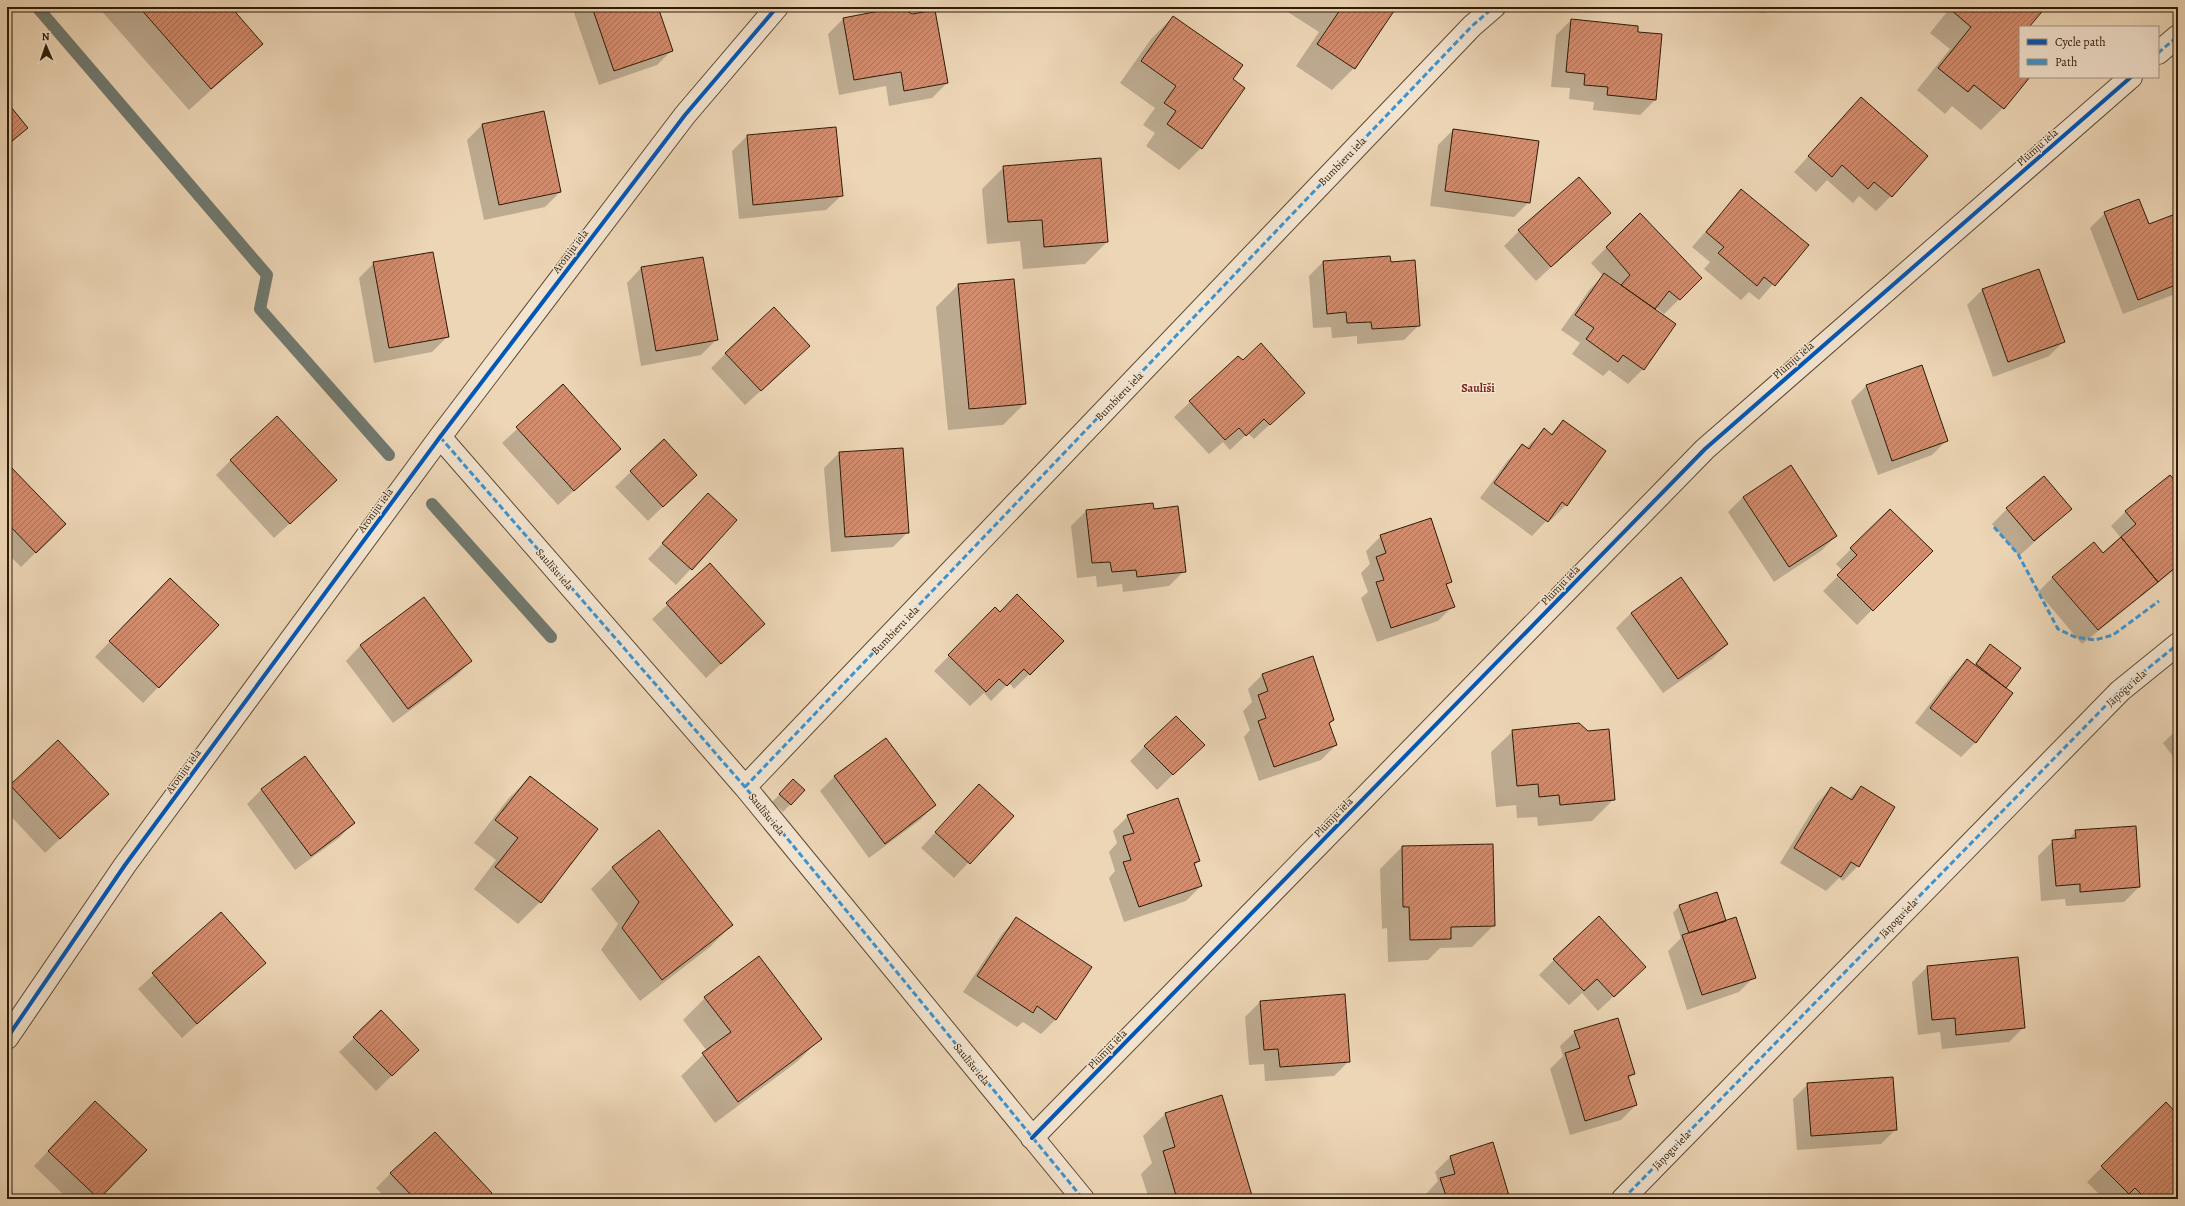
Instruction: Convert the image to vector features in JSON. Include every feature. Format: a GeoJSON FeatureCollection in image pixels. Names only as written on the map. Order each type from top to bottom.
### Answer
{"type":"FeatureCollection","features":[{"type":"Feature","properties":{"kind":"street","name":"Aroniju iela"},"geometry":{"type":"LineString","coordinates":[[7,1038],[125,865],[440,437],[685,116],[777,7]]}},
{"type":"Feature","properties":{"kind":"street","name":"Bumbieru iela"},"geometry":{"type":"LineString","coordinates":[[745,787],[1466,32],[1494,7]]}},
{"type":"Feature","properties":{"kind":"street"},"geometry":{"type":"LineString","coordinates":[[2159,52],[2178,36]]}},
{"type":"Feature","properties":{"kind":"street","name":"Plūmju iela"},"geometry":{"type":"LineString","coordinates":[[1032,1138],[1705,449],[2130,78]]}},
{"type":"Feature","properties":{"kind":"street","name":"Saulīšu iela"},"geometry":{"type":"LineString","coordinates":[[440,437],[745,787],[1083,1199]]}},
{"type":"Feature","properties":{"kind":"street","name":"Jāņogu iela"},"geometry":{"type":"LineString","coordinates":[[1623,1199],[2120,691],[2178,644]]}},
{"type":"Feature","properties":{"kind":"building"},"geometry":{"type":"Polygon","coordinates":[[[139,7],[231,7],[263,44],[211,89],[139,7]]]}},
{"type":"Feature","properties":{"kind":"building"},"geometry":{"type":"Polygon","coordinates":[[[592,7],[658,7],[673,51],[614,71],[592,7]]]}},
{"type":"Feature","properties":{"kind":"building"},"geometry":{"type":"Polygon","coordinates":[[[900,7],[912,14],[935,10],[948,83],[904,91],[901,72],[854,80],[843,18],[900,7]]]}},
{"type":"Feature","properties":{"kind":"building"},"geometry":{"type":"Polygon","coordinates":[[[1335,7],[1396,8],[1355,69],[1317,44],[1340,10],[1335,7]]]}},
{"type":"Feature","properties":{"kind":"building"},"geometry":{"type":"Polygon","coordinates":[[[1954,7],[2046,7],[2030,26],[2019,26],[2019,78],[2029,78],[2004,109],[1974,85],[1968,92],[1938,68],[1971,27],[1951,10],[1954,7]]]}},
{"type":"Feature","properties":{"kind":"building"},"geometry":{"type":"Polygon","coordinates":[[[1173,16],[1243,65],[1233,79],[1245,88],[1202,149],[1167,124],[1176,111],[1164,103],[1176,86],[1141,61],[1173,16]]]}},
{"type":"Feature","properties":{"kind":"building"},"geometry":{"type":"Polygon","coordinates":[[[1571,19],[1638,26],[1638,32],[1662,34],[1656,100],[1607,95],[1608,87],[1584,85],[1585,74],[1566,72],[1571,19]]]}},
{"type":"Feature","properties":{"kind":"building"},"geometry":{"type":"Polygon","coordinates":[[[1861,97],[1928,156],[1892,197],[1874,182],[1868,189],[1842,165],[1832,177],[1808,156],[1861,97]]]}},
{"type":"Feature","properties":{"kind":"building"},"geometry":{"type":"Polygon","coordinates":[[[7,102],[28,128],[7,145],[7,102]]]}},
{"type":"Feature","properties":{"kind":"building"},"geometry":{"type":"Polygon","coordinates":[[[544,111],[561,192],[499,205],[482,124],[544,111]]]}},
{"type":"Feature","properties":{"kind":"building"},"geometry":{"type":"Polygon","coordinates":[[[836,127],[843,196],[753,205],[747,135],[836,127]]]}},
{"type":"Feature","properties":{"kind":"building"},"geometry":{"type":"Polygon","coordinates":[[[1453,129],[1539,141],[1530,203],[1445,191],[1453,129]]]}},
{"type":"Feature","properties":{"kind":"building"},"geometry":{"type":"Polygon","coordinates":[[[1101,158],[1108,242],[1044,247],[1042,220],[1008,222],[1003,166],[1101,158]]]}},
{"type":"Feature","properties":{"kind":"building"},"geometry":{"type":"Polygon","coordinates":[[[1579,177],[1611,213],[1551,267],[1518,230],[1579,177]]]}},
{"type":"Feature","properties":{"kind":"building"},"geometry":{"type":"Polygon","coordinates":[[[1741,189],[1809,245],[1775,286],[1764,277],[1757,286],[1718,253],[1724,247],[1706,232],[1741,189]]]}},
{"type":"Feature","properties":{"kind":"building"},"geometry":{"type":"Polygon","coordinates":[[[2139,199],[2149,224],[2178,213],[2178,284],[2138,300],[2104,212],[2139,199]]]}},
{"type":"Feature","properties":{"kind":"building"},"geometry":{"type":"Polygon","coordinates":[[[1640,213],[1702,278],[1680,300],[1669,291],[1655,309],[1621,285],[1630,275],[1606,247],[1640,213]]]}},
{"type":"Feature","properties":{"kind":"building"},"geometry":{"type":"Polygon","coordinates":[[[433,252],[449,337],[389,348],[373,262],[433,252]]]}},
{"type":"Feature","properties":{"kind":"building"},"geometry":{"type":"Polygon","coordinates":[[[1390,256],[1391,262],[1415,260],[1420,326],[1372,329],[1371,322],[1347,323],[1346,312],[1327,314],[1323,261],[1390,256]]]}},
{"type":"Feature","properties":{"kind":"building"},"geometry":{"type":"Polygon","coordinates":[[[703,257],[718,340],[656,351],[641,267],[703,257]]]}},
{"type":"Feature","properties":{"kind":"building"},"geometry":{"type":"Polygon","coordinates":[[[2039,269],[2065,342],[2008,362],[1982,289],[2039,269]]]}},
{"type":"Feature","properties":{"kind":"building"},"geometry":{"type":"Polygon","coordinates":[[[1604,273],[1676,324],[1644,370],[1623,355],[1618,362],[1586,339],[1594,328],[1575,315],[1604,273]]]}},
{"type":"Feature","properties":{"kind":"building"},"geometry":{"type":"Polygon","coordinates":[[[1014,279],[1026,404],[969,409],[958,284],[1014,279]]]}},
{"type":"Feature","properties":{"kind":"building"},"geometry":{"type":"Polygon","coordinates":[[[774,307],[810,346],[761,391],[725,353],[774,307]]]}},
{"type":"Feature","properties":{"kind":"building"},"geometry":{"type":"Polygon","coordinates":[[[1261,343],[1305,393],[1270,425],[1264,419],[1246,436],[1239,428],[1225,440],[1189,401],[1238,356],[1243,360],[1261,343]]]}},
{"type":"Feature","properties":{"kind":"building"},"geometry":{"type":"Polygon","coordinates":[[[1922,365],[1948,441],[1892,461],[1866,385],[1922,365]]]}},
{"type":"Feature","properties":{"kind":"building"},"geometry":{"type":"Polygon","coordinates":[[[563,384],[621,449],[574,491],[516,427],[563,384]]]}},
{"type":"Feature","properties":{"kind":"building"},"geometry":{"type":"Polygon","coordinates":[[[277,416],[337,480],[290,524],[230,460],[277,416]]]}},
{"type":"Feature","properties":{"kind":"building"},"geometry":{"type":"Polygon","coordinates":[[[1563,420],[1606,451],[1567,506],[1562,502],[1548,522],[1494,483],[1522,444],[1529,449],[1544,428],[1552,435],[1563,420]]]}},
{"type":"Feature","properties":{"kind":"building"},"geometry":{"type":"Polygon","coordinates":[[[664,439],[697,475],[663,507],[630,471],[664,439]]]}},
{"type":"Feature","properties":{"kind":"building"},"geometry":{"type":"Polygon","coordinates":[[[903,448],[909,533],[845,537],[839,452],[903,448]]]}},
{"type":"Feature","properties":{"kind":"building"},"geometry":{"type":"Polygon","coordinates":[[[7,463],[66,524],[36,553],[7,523],[7,463]]]}},
{"type":"Feature","properties":{"kind":"building"},"geometry":{"type":"Polygon","coordinates":[[[1791,465],[1837,536],[1789,567],[1743,497],[1791,465]]]}},
{"type":"Feature","properties":{"kind":"building"},"geometry":{"type":"Polygon","coordinates":[[[2170,475],[2178,484],[2178,565],[2158,582],[2121,537],[2136,524],[2125,511],[2170,475]]]}},
{"type":"Feature","properties":{"kind":"building"},"geometry":{"type":"Polygon","coordinates":[[[2044,476],[2072,509],[2034,541],[2006,508],[2044,476]]]}},
{"type":"Feature","properties":{"kind":"building"},"geometry":{"type":"Polygon","coordinates":[[[708,493],[737,520],[692,570],[662,543],[708,493]]]}},
{"type":"Feature","properties":{"kind":"building"},"geometry":{"type":"Polygon","coordinates":[[[1153,503],[1154,509],[1178,506],[1186,572],[1137,577],[1136,570],[1112,572],[1110,562],[1092,563],[1086,510],[1153,503]]]}},
{"type":"Feature","properties":{"kind":"building"},"geometry":{"type":"Polygon","coordinates":[[[1890,509],[1933,551],[1873,611],[1837,575],[1857,555],[1850,548],[1890,509]]]}},
{"type":"Feature","properties":{"kind":"building"},"geometry":{"type":"Polygon","coordinates":[[[1431,518],[1452,582],[1446,584],[1455,607],[1391,628],[1376,582],[1384,580],[1376,557],[1386,553],[1380,535],[1431,518]]]}},
{"type":"Feature","properties":{"kind":"building"},"geometry":{"type":"Polygon","coordinates":[[[2121,537],[2158,582],[2098,630],[2052,577],[2094,542],[2103,553],[2121,537]]]}},
{"type":"Feature","properties":{"kind":"building"},"geometry":{"type":"Polygon","coordinates":[[[710,563],[765,624],[721,664],[666,603],[710,563]]]}},
{"type":"Feature","properties":{"kind":"building"},"geometry":{"type":"Polygon","coordinates":[[[1681,577],[1728,644],[1678,679],[1631,613],[1681,577]]]}},
{"type":"Feature","properties":{"kind":"building"},"geometry":{"type":"Polygon","coordinates":[[[170,578],[219,625],[159,688],[109,641],[170,578]]]}},
{"type":"Feature","properties":{"kind":"building"},"geometry":{"type":"Polygon","coordinates":[[[1017,594],[1064,641],[1030,675],[1024,669],[1007,686],[999,679],[986,692],[948,655],[995,607],[1000,612],[1017,594]]]}},
{"type":"Feature","properties":{"kind":"building"},"geometry":{"type":"Polygon","coordinates":[[[424,597],[472,661],[408,709],[360,645],[424,597]]]}},
{"type":"Feature","properties":{"kind":"building"},"geometry":{"type":"Polygon","coordinates":[[[1990,644],[2021,668],[2006,688],[1976,664],[1990,644]]]}},
{"type":"Feature","properties":{"kind":"building"},"geometry":{"type":"Polygon","coordinates":[[[1313,656],[1334,720],[1329,723],[1337,745],[1274,767],[1258,721],[1266,718],[1258,695],[1268,691],[1262,674],[1313,656]]]}},
{"type":"Feature","properties":{"kind":"building"},"geometry":{"type":"Polygon","coordinates":[[[1967,659],[2013,693],[1976,743],[1930,708],[1967,659]]]}},
{"type":"Feature","properties":{"kind":"building"},"geometry":{"type":"Polygon","coordinates":[[[1176,716],[1205,745],[1173,775],[1144,746],[1176,716]]]}},
{"type":"Feature","properties":{"kind":"building"},"geometry":{"type":"Polygon","coordinates":[[[1579,723],[1588,731],[1609,729],[1615,800],[1560,805],[1559,795],[1539,797],[1538,784],[1517,786],[1512,730],[1579,723]]]}},
{"type":"Feature","properties":{"kind":"building"},"geometry":{"type":"Polygon","coordinates":[[[886,738],[936,805],[885,844],[834,776],[886,738]]]}},
{"type":"Feature","properties":{"kind":"building"},"geometry":{"type":"Polygon","coordinates":[[[58,740],[109,794],[60,839],[10,785],[58,740]]]}},
{"type":"Feature","properties":{"kind":"building"},"geometry":{"type":"Polygon","coordinates":[[[305,756],[355,823],[311,856],[261,789],[305,756]]]}},
{"type":"Feature","properties":{"kind":"building"},"geometry":{"type":"Polygon","coordinates":[[[530,776],[598,829],[541,903],[495,867],[518,838],[495,820],[530,776]]]}},
{"type":"Feature","properties":{"kind":"building"},"geometry":{"type":"Polygon","coordinates":[[[793,779],[805,790],[791,805],[779,794],[793,779]]]}},
{"type":"Feature","properties":{"kind":"building"},"geometry":{"type":"Polygon","coordinates":[[[979,784],[1014,816],[970,864],[935,832],[979,784]]]}},
{"type":"Feature","properties":{"kind":"building"},"geometry":{"type":"Polygon","coordinates":[[[1861,786],[1895,807],[1859,867],[1851,862],[1841,877],[1794,848],[1831,787],[1852,800],[1861,786]]]}},
{"type":"Feature","properties":{"kind":"building"},"geometry":{"type":"Polygon","coordinates":[[[1178,798],[1200,861],[1194,863],[1202,886],[1139,907],[1123,862],[1131,860],[1123,836],[1134,833],[1127,815],[1178,798]]]}},
{"type":"Feature","properties":{"kind":"building"},"geometry":{"type":"Polygon","coordinates":[[[2136,826],[2140,887],[2080,892],[2080,884],[2056,886],[2052,840],[2076,838],[2075,830],[2136,826]]]}},
{"type":"Feature","properties":{"kind":"building"},"geometry":{"type":"Polygon","coordinates":[[[659,830],[733,925],[662,980],[622,928],[639,902],[612,867],[659,830]]]}},
{"type":"Feature","properties":{"kind":"building"},"geometry":{"type":"Polygon","coordinates":[[[1493,844],[1495,926],[1451,927],[1451,939],[1410,940],[1409,907],[1403,907],[1402,846],[1493,844]]]}},
{"type":"Feature","properties":{"kind":"building"},"geometry":{"type":"Polygon","coordinates":[[[1717,892],[1726,921],[1689,933],[1679,905],[1717,892]]]}},
{"type":"Feature","properties":{"kind":"building"},"geometry":{"type":"Polygon","coordinates":[[[221,912],[266,963],[197,1024],[152,973],[221,912]]]}},
{"type":"Feature","properties":{"kind":"building"},"geometry":{"type":"Polygon","coordinates":[[[1599,916],[1646,967],[1614,997],[1597,979],[1584,991],[1553,959],[1599,916]]]}},
{"type":"Feature","properties":{"kind":"building"},"geometry":{"type":"Polygon","coordinates":[[[1016,917],[1092,967],[1056,1020],[1037,1006],[1033,1013],[977,976],[1016,917]]]}},
{"type":"Feature","properties":{"kind":"building"},"geometry":{"type":"Polygon","coordinates":[[[1736,917],[1756,978],[1702,995],[1682,935],[1736,917]]]}},
{"type":"Feature","properties":{"kind":"building"},"geometry":{"type":"Polygon","coordinates":[[[759,956],[822,1039],[738,1102],[702,1053],[731,1032],[704,997],[759,956]]]}},
{"type":"Feature","properties":{"kind":"building"},"geometry":{"type":"Polygon","coordinates":[[[2018,957],[2025,1028],[1956,1035],[1955,1018],[1932,1020],[1927,966],[2018,957]]]}},
{"type":"Feature","properties":{"kind":"building"},"geometry":{"type":"Polygon","coordinates":[[[1345,994],[1350,1062],[1280,1067],[1278,1049],[1264,1050],[1260,1001],[1345,994]]]}},
{"type":"Feature","properties":{"kind":"building"},"geometry":{"type":"Polygon","coordinates":[[[381,1010],[419,1050],[392,1076],[353,1037],[381,1010]]]}},
{"type":"Feature","properties":{"kind":"building"},"geometry":{"type":"Polygon","coordinates":[[[1618,1018],[1635,1074],[1628,1076],[1637,1105],[1585,1121],[1565,1053],[1580,1048],[1574,1031],[1618,1018]]]}},
{"type":"Feature","properties":{"kind":"building"},"geometry":{"type":"Polygon","coordinates":[[[1893,1077],[1897,1130],[1811,1136],[1807,1083],[1893,1077]]]}},
{"type":"Feature","properties":{"kind":"building"},"geometry":{"type":"Polygon","coordinates":[[[1222,1095],[1253,1199],[1177,1199],[1163,1151],[1175,1147],[1165,1113],[1222,1095]]]}},
{"type":"Feature","properties":{"kind":"building"},"geometry":{"type":"Polygon","coordinates":[[[95,1101],[147,1150],[99,1199],[48,1151],[95,1101]]]}},
{"type":"Feature","properties":{"kind":"building"},"geometry":{"type":"Polygon","coordinates":[[[2166,1102],[2178,1115],[2178,1199],[2146,1199],[2135,1188],[2129,1194],[2101,1166],[2166,1102]]]}},
{"type":"Feature","properties":{"kind":"building"},"geometry":{"type":"Polygon","coordinates":[[[435,1132],[492,1193],[486,1199],[415,1199],[390,1173],[435,1132]]]}},
{"type":"Feature","properties":{"kind":"building"},"geometry":{"type":"Polygon","coordinates":[[[1493,1142],[1510,1199],[1447,1199],[1440,1178],[1455,1174],[1450,1156],[1493,1142]]]}},
{"type":"Feature","properties":{"kind":"waterway"},"geometry":{"type":"LineString","coordinates":[[37,7],[267,275],[260,309],[389,455]]}},
{"type":"Feature","properties":{"kind":"waterway"},"geometry":{"type":"LineString","coordinates":[[432,504],[551,637]]}},
{"type":"Feature","properties":{"kind":"marked path"},"geometry":{"type":"LineString","coordinates":[[745,787],[1472,26],[1494,7]]}},
{"type":"Feature","properties":{"kind":"marked path"},"geometry":{"type":"LineString","coordinates":[[2159,52],[2178,36]]}},
{"type":"Feature","properties":{"kind":"marked path"},"geometry":{"type":"LineString","coordinates":[[440,437],[745,787],[1083,1199]]}},
{"type":"Feature","properties":{"kind":"marked path"},"geometry":{"type":"LineString","coordinates":[[1994,527],[2018,554],[2058,629],[2075,637],[2095,640],[2113,635],[2159,601]]}},
{"type":"Feature","properties":{"kind":"marked path"},"geometry":{"type":"LineString","coordinates":[[1623,1199],[2120,691],[2178,644]]}},
{"type":"Feature","properties":{"kind":"cycle path"},"geometry":{"type":"LineString","coordinates":[[7,1038],[125,865],[440,437],[685,115],[777,7]]}},
{"type":"Feature","properties":{"kind":"cycle path"},"geometry":{"type":"LineString","coordinates":[[1032,1138],[1705,449],[2130,78]]}},
{"type":"Feature","properties":{"kind":"district","name":"Saulīši"},"geometry":{"type":"Point","coordinates":[1478,388]}}]}
